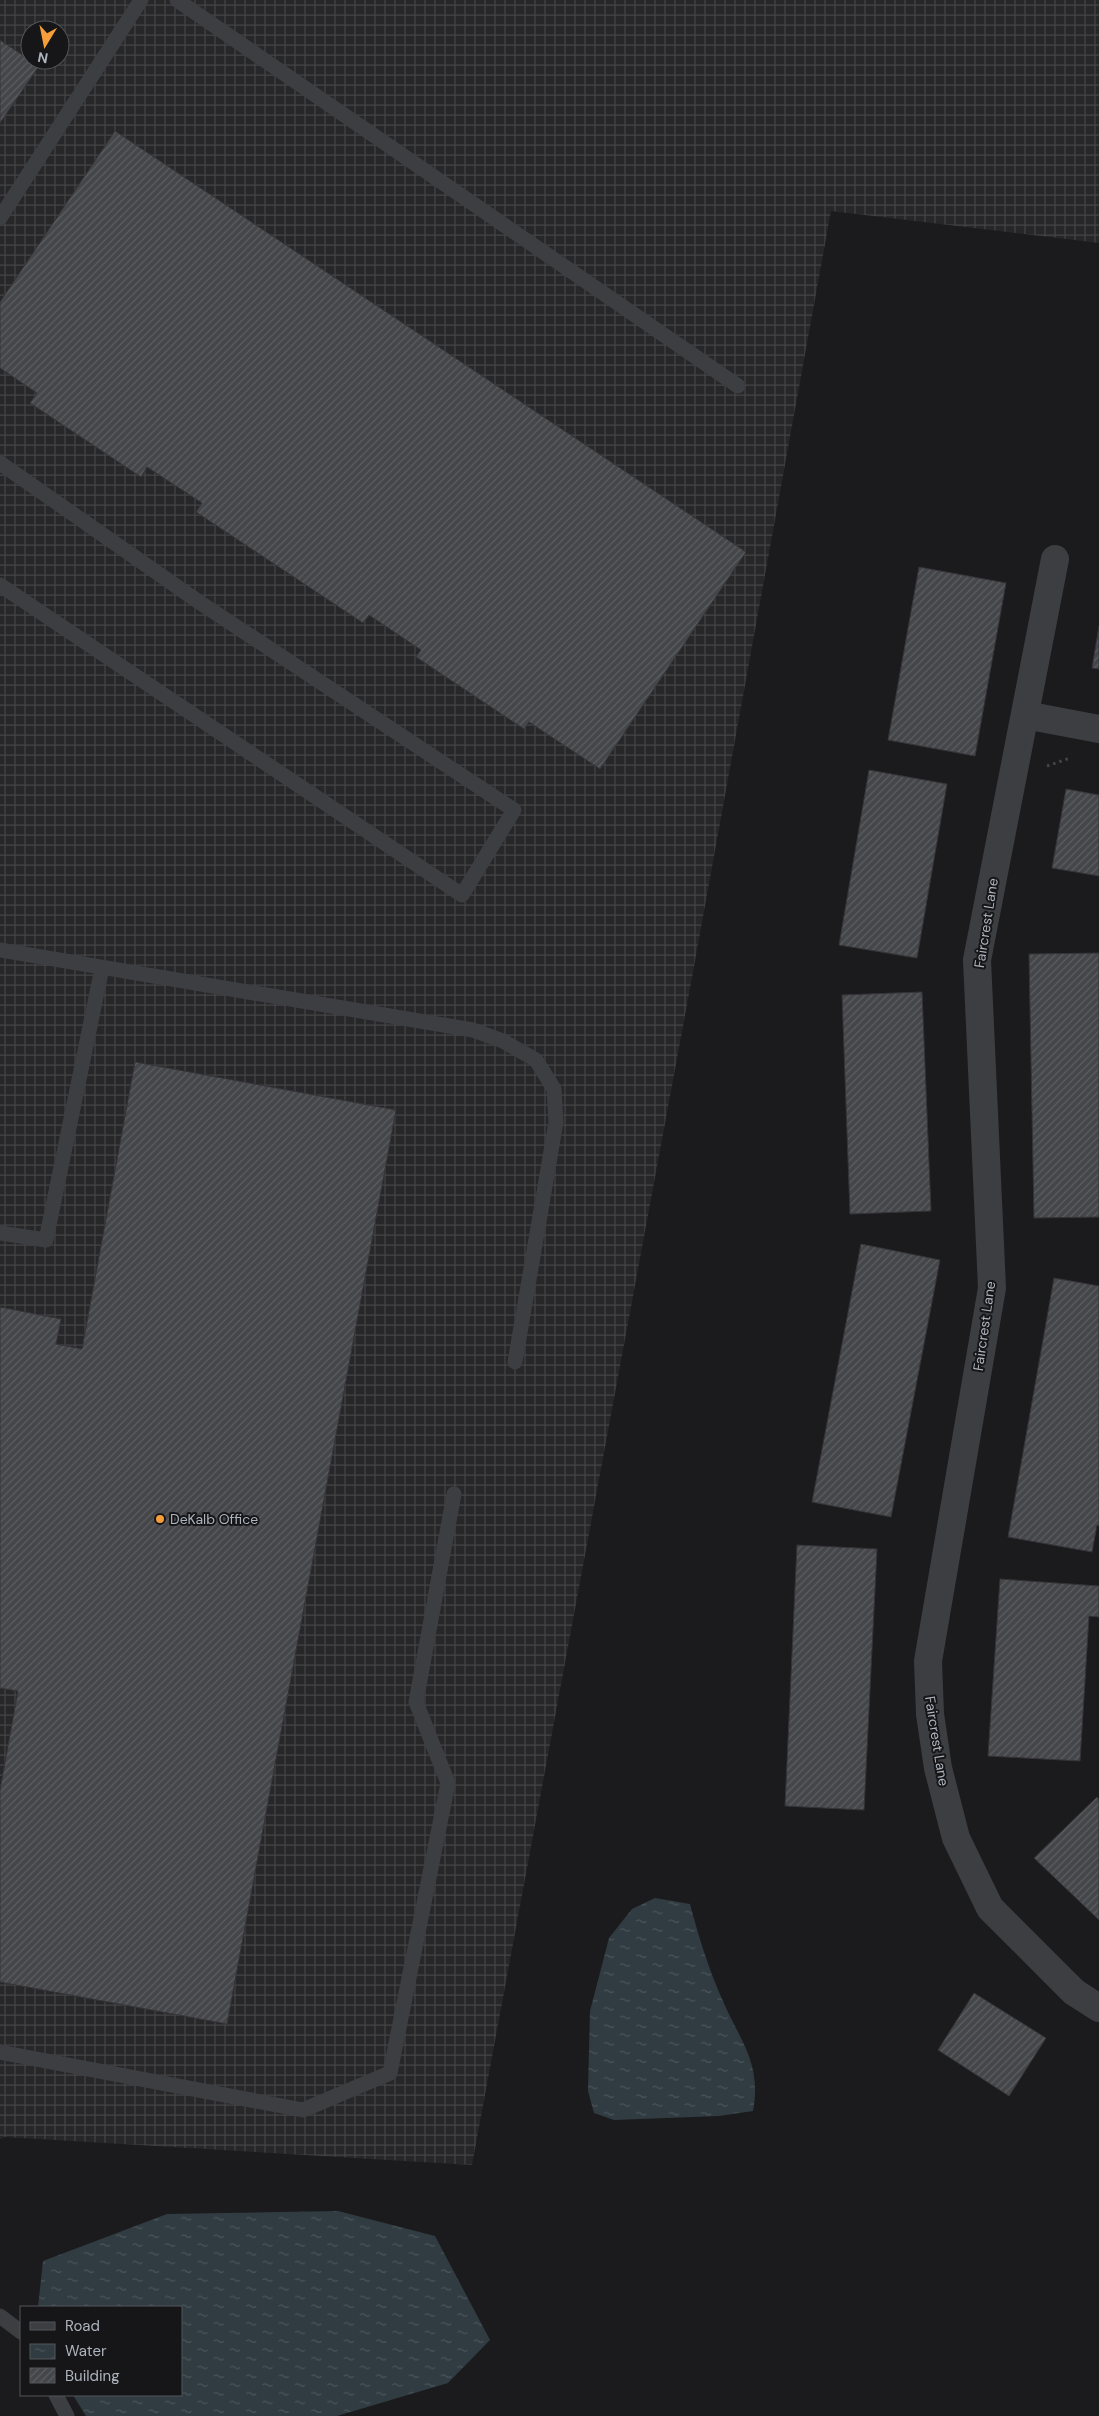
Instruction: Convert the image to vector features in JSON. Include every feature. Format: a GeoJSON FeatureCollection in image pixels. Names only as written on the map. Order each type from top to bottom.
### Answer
{"type":"FeatureCollection","features":[{"type":"Feature","properties":{"kind":"street","name":"Faircrest Lane"},"geometry":{"type":"LineString","coordinates":[[1055,559],[977,960],[992,1288],[928,1662],[930,1714],[938,1768],[956,1838],[990,1908],[1074,1992],[1099,2008]]}},
{"type":"Feature","properties":{"kind":"street"},"geometry":{"type":"LineString","coordinates":[[1025,714],[1099,729]]}},
{"type":"Feature","properties":{"kind":"lane"},"geometry":{"type":"LineString","coordinates":[[0,218],[141,0]]}},
{"type":"Feature","properties":{"kind":"lane"},"geometry":{"type":"LineString","coordinates":[[177,0],[738,386]]}},
{"type":"Feature","properties":{"kind":"lane"},"geometry":{"type":"LineString","coordinates":[[0,463],[199,602],[514,810],[462,895],[0,585]]}},
{"type":"Feature","properties":{"kind":"lane"},"geometry":{"type":"LineString","coordinates":[[0,950],[473,1030],[503,1041],[536,1060],[554,1089],[556,1122],[515,1362]]}},
{"type":"Feature","properties":{"kind":"lane"},"geometry":{"type":"LineString","coordinates":[[0,1233],[46,1240],[102,968]]}},
{"type":"Feature","properties":{"kind":"lane"},"geometry":{"type":"LineString","coordinates":[[0,2052],[303,2110],[390,2073],[448,1783],[416,1702],[454,1494]]}},
{"type":"Feature","properties":{"kind":"lane"},"geometry":{"type":"LineString","coordinates":[[0,2316],[20,2331]]}},
{"type":"Feature","properties":{"kind":"lane"},"geometry":{"type":"LineString","coordinates":[[57,2396],[68,2416]]}},
{"type":"Feature","properties":{"kind":"shaded area"},"geometry":{"type":"Polygon","coordinates":[[[0,0],[1099,0],[1099,243],[831,211],[691,983],[472,2165],[5,2137],[0,2139],[0,0]]]}},
{"type":"Feature","properties":{"kind":"water"},"geometry":{"type":"Polygon","coordinates":[[[655,1898],[690,1904],[712,1975],[748,2053],[752,2066],[755,2094],[753,2111],[719,2116],[614,2120],[594,2113],[588,2091],[590,2011],[609,1938],[632,1909],[655,1898]]]}},
{"type":"Feature","properties":{"kind":"water"},"geometry":{"type":"Polygon","coordinates":[[[338,2211],[435,2236],[490,2340],[448,2383],[337,2416],[86,2416],[74,2396],[182,2396],[182,2306],[38,2306],[43,2261],[167,2214],[338,2211]]]}},
{"type":"Feature","properties":{"kind":"building"},"geometry":{"type":"Polygon","coordinates":[[[0,40],[20,53],[20,70],[36,70],[0,123],[0,40]]]}},
{"type":"Feature","properties":{"kind":"building"},"geometry":{"type":"Polygon","coordinates":[[[115,131],[746,552],[600,769],[529,722],[524,729],[416,657],[421,650],[369,615],[363,623],[196,512],[202,503],[147,467],[141,477],[30,403],[37,393],[0,368],[0,302],[115,131]]]}},
{"type":"Feature","properties":{"kind":"building"},"geometry":{"type":"Polygon","coordinates":[[[919,567],[1006,583],[975,756],[888,740],[919,567]]]}},
{"type":"Feature","properties":{"kind":"building"},"geometry":{"type":"Polygon","coordinates":[[[1099,626],[1099,669],[1092,668],[1099,626]]]}},
{"type":"Feature","properties":{"kind":"building"},"geometry":{"type":"Polygon","coordinates":[[[869,770],[947,784],[917,958],[839,945],[869,770]]]}},
{"type":"Feature","properties":{"kind":"building"},"geometry":{"type":"Polygon","coordinates":[[[1066,789],[1099,795],[1099,876],[1052,868],[1066,789]]]}},
{"type":"Feature","properties":{"kind":"building"},"geometry":{"type":"Polygon","coordinates":[[[1099,953],[1099,1217],[1034,1218],[1029,954],[1099,953]]]}},
{"type":"Feature","properties":{"kind":"building"},"geometry":{"type":"Polygon","coordinates":[[[922,992],[931,1211],[850,1214],[842,995],[922,992]]]}},
{"type":"Feature","properties":{"kind":"building","name":"DeKalb Office"},"geometry":{"type":"Polygon","coordinates":[[[135,1062],[396,1110],[227,2024],[0,1982],[0,1790],[18,1691],[0,1688],[0,1307],[61,1319],[56,1344],[82,1349],[135,1062]]]}},
{"type":"Feature","properties":{"kind":"building"},"geometry":{"type":"Polygon","coordinates":[[[861,1244],[940,1260],[891,1517],[812,1502],[861,1244]]]}},
{"type":"Feature","properties":{"kind":"building"},"geometry":{"type":"Polygon","coordinates":[[[1054,1278],[1099,1286],[1099,1526],[1097,1525],[1092,1552],[1008,1537],[1054,1278]]]}},
{"type":"Feature","properties":{"kind":"building"},"geometry":{"type":"Polygon","coordinates":[[[797,1545],[877,1549],[864,1810],[785,1806],[797,1545]]]}},
{"type":"Feature","properties":{"kind":"building"},"geometry":{"type":"Polygon","coordinates":[[[1000,1579],[1099,1586],[1099,1617],[1089,1616],[1080,1761],[988,1756],[1000,1579]]]}},
{"type":"Feature","properties":{"kind":"building"},"geometry":{"type":"Polygon","coordinates":[[[1097,1797],[1099,1800],[1099,1920],[1034,1858],[1097,1797]]]}},
{"type":"Feature","properties":{"kind":"building"},"geometry":{"type":"Polygon","coordinates":[[[974,1993],[1046,2038],[1009,2096],[938,2050],[974,1993]]]}},
{"type":"Feature","properties":{"kind":"place","name":"DeKalb Office"},"geometry":{"type":"Point","coordinates":[160,1519]}}]}
